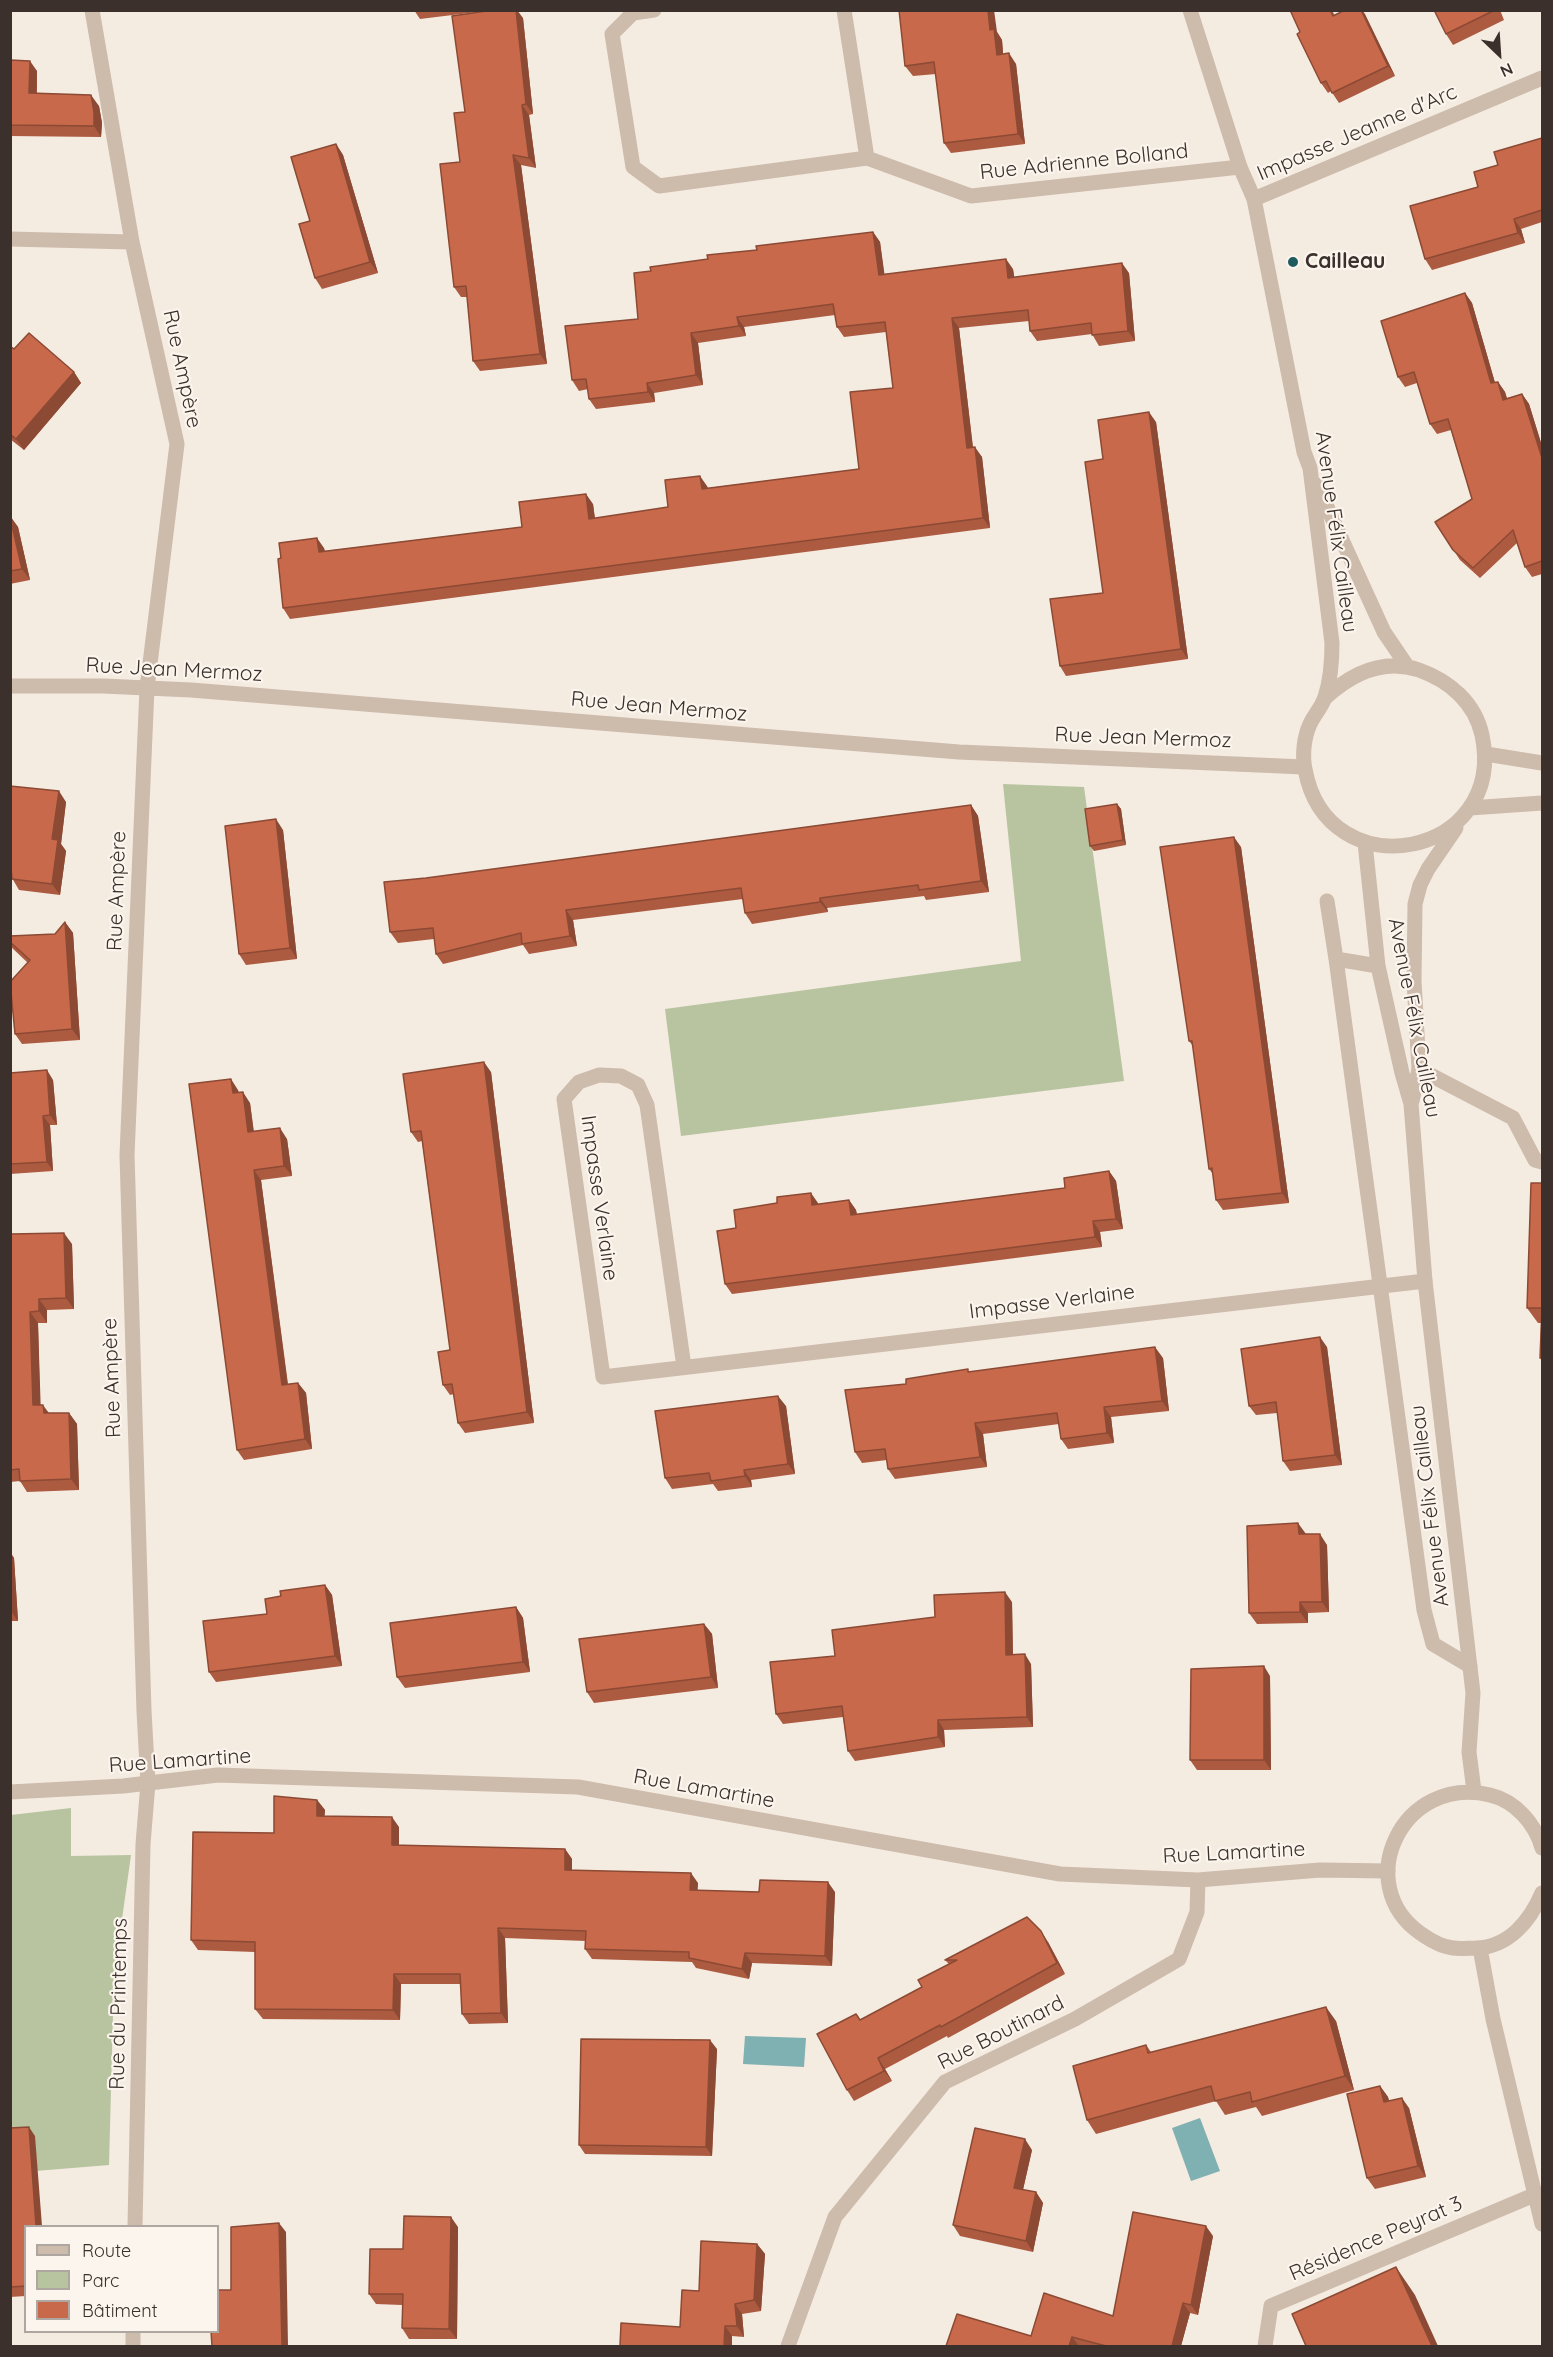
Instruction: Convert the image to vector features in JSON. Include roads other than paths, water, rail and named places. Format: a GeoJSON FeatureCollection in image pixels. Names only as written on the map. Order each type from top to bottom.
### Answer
{"type":"FeatureCollection","features":[{"type":"Feature","properties":{"kind":"street","name":"Rue Ampère"},"geometry":{"type":"LineString","coordinates":[[92,10],[132,242],[177,444],[147,688],[127,1155],[142,1664],[148,1783]]}},
{"type":"Feature","properties":{"kind":"street","name":"Rue Adrienne Bolland"},"geometry":{"type":"LineString","coordinates":[[654,10],[633,13],[612,34],[633,167],[659,186],[867,158],[971,196],[1240,167]]}},
{"type":"Feature","properties":{"kind":"street"},"geometry":{"type":"LineString","coordinates":[[844,10],[867,158]]}},
{"type":"Feature","properties":{"kind":"street","name":"Avenue Félix Cailleau"},"geometry":{"type":"LineString","coordinates":[[1190,10],[1240,167],[1254,199],[1310,468],[1333,666],[1325,698],[1310,725],[1305,746],[1304,767],[1311,792],[1324,814],[1342,831],[1365,843],[1378,966],[1411,1104],[1425,1281],[1473,1692],[1469,1752],[1474,1791]]}},
{"type":"Feature","properties":{"kind":"street","name":"Impasse Jeanne d'Arc"},"geometry":{"type":"LineString","coordinates":[[1254,199],[1542,78]]}},
{"type":"Feature","properties":{"kind":"street"},"geometry":{"type":"LineString","coordinates":[[10,238],[132,242]]}},
{"type":"Feature","properties":{"kind":"street"},"geometry":{"type":"LineString","coordinates":[[1310,468],[1384,632],[1407,666]]}},
{"type":"Feature","properties":{"kind":"street"},"geometry":{"type":"LineString","coordinates":[[1325,698],[1342,683],[1362,672],[1384,667],[1407,666],[1438,677],[1462,696],[1480,723],[1486,754],[1482,782],[1470,808],[1428,869],[1420,885],[1415,904],[1414,981],[1419,1069],[1411,1104]]}},
{"type":"Feature","properties":{"kind":"street","name":"Rue Jean Mermoz"},"geometry":{"type":"LineString","coordinates":[[10,686],[147,688],[959,752],[1304,767]]}},
{"type":"Feature","properties":{"kind":"street"},"geometry":{"type":"LineString","coordinates":[[1486,754],[1542,763]]}},
{"type":"Feature","properties":{"kind":"street"},"geometry":{"type":"LineString","coordinates":[[1365,843],[1394,848],[1423,843],[1450,829],[1470,808],[1542,802]]}},
{"type":"Feature","properties":{"kind":"street"},"geometry":{"type":"LineString","coordinates":[[1327,901],[1424,1610],[1433,1644],[1470,1666]]}},
{"type":"Feature","properties":{"kind":"street"},"geometry":{"type":"LineString","coordinates":[[1336,959],[1378,966]]}},
{"type":"Feature","properties":{"kind":"street"},"geometry":{"type":"LineString","coordinates":[[1419,1069],[1513,1118],[1535,1160],[1542,1162]]}},
{"type":"Feature","properties":{"kind":"street","name":"Impasse Verlaine"},"geometry":{"type":"LineString","coordinates":[[684,1367],[647,1105],[638,1085],[621,1076],[599,1076],[579,1082],[564,1099],[603,1377],[1425,1281]]}},
{"type":"Feature","properties":{"kind":"street","name":"Rue Lamartine"},"geometry":{"type":"LineString","coordinates":[[10,1792],[148,1783],[218,1775],[578,1787],[1060,1874],[1198,1880],[1320,1870],[1388,1870]]}},
{"type":"Feature","properties":{"kind":"street","name":"Rue du Printemps"},"geometry":{"type":"LineString","coordinates":[[135,2225],[143,1844],[148,1783]]}},
{"type":"Feature","properties":{"kind":"street"},"geometry":{"type":"LineString","coordinates":[[1542,1848],[1532,1825],[1516,1808],[1497,1797],[1474,1791],[1448,1793],[1424,1804],[1405,1822],[1392,1845],[1388,1870],[1391,1892],[1400,1912],[1414,1929],[1431,1941],[1452,1948],[1480,1948],[1497,1944],[1518,1931],[1533,1913],[1542,1893]]}},
{"type":"Feature","properties":{"kind":"street","name":"Rue Boutinard"},"geometry":{"type":"LineString","coordinates":[[788,2346],[836,2217],[945,2082],[1075,2019],[1179,1959],[1197,1912],[1198,1880]]}},
{"type":"Feature","properties":{"kind":"street"},"geometry":{"type":"LineString","coordinates":[[1480,1948],[1493,2019],[1542,2224]]}},
{"type":"Feature","properties":{"kind":"street","name":"Résidence Peyrat 3"},"geometry":{"type":"LineString","coordinates":[[1265,2346],[1271,2306],[1534,2195]]}},
{"type":"Feature","properties":{"kind":"water"},"geometry":{"type":"Polygon","coordinates":[[[745,2036],[806,2038],[804,2067],[743,2064],[745,2036]]]}},
{"type":"Feature","properties":{"kind":"water"},"geometry":{"type":"Polygon","coordinates":[[[1200,2118],[1220,2171],[1191,2181],[1172,2128],[1200,2118]]]}},
{"type":"Feature","properties":{"kind":"place","name":"Cailleau"},"geometry":{"type":"Point","coordinates":[1293,262]}}]}
